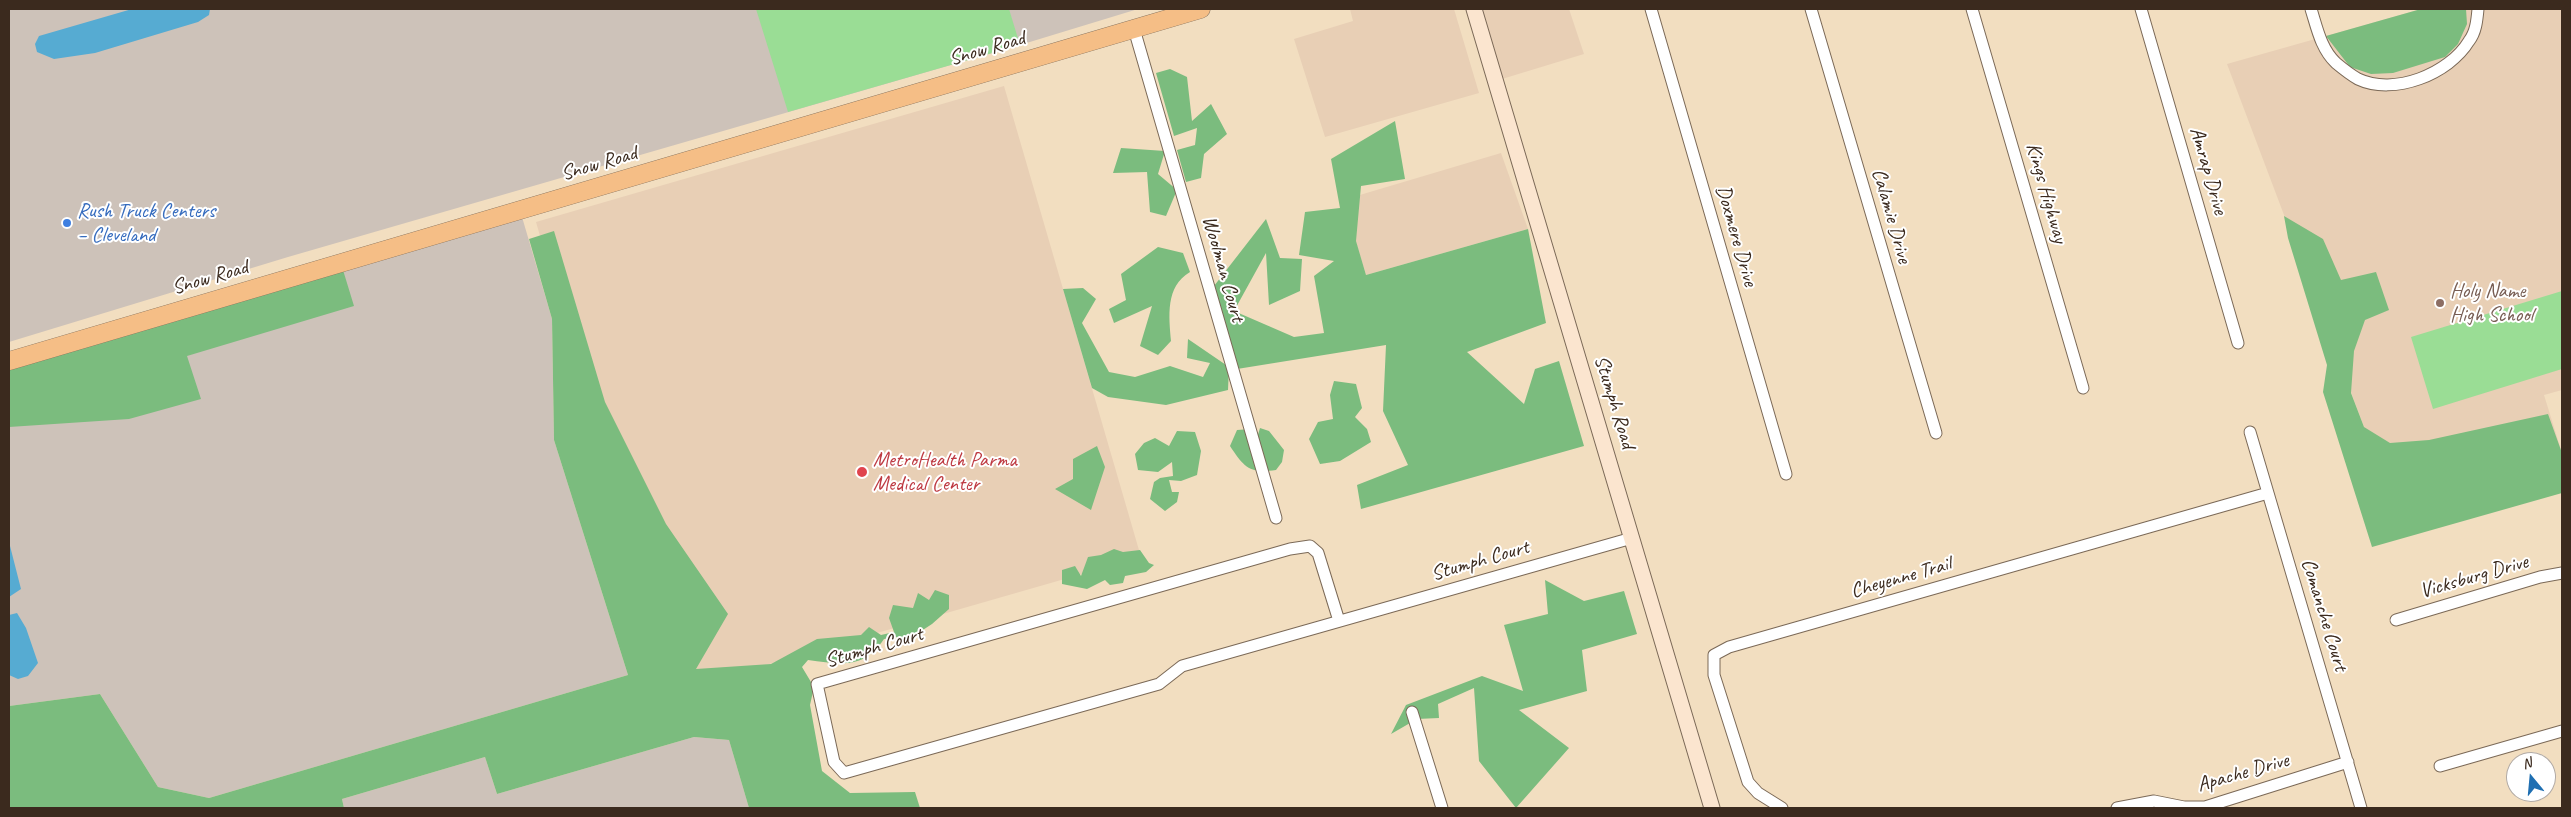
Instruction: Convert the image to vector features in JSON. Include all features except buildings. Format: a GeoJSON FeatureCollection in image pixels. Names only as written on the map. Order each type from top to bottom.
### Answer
{"type":"FeatureCollection","features":[{"type":"Feature","properties":{"kind":"main road","name":"Snow Road"},"geometry":{"type":"LineString","coordinates":[[9,361],[1201,9]]}},
{"type":"Feature","properties":{"kind":"main road","name":"Stumph Road"},"geometry":{"type":"LineString","coordinates":[[1474,9],[1712,808]]}},
{"type":"Feature","properties":{"kind":"street","name":"Doxmere Drive"},"geometry":{"type":"LineString","coordinates":[[1651,9],[1786,474]]}},
{"type":"Feature","properties":{"kind":"street","name":"Calamie Drive"},"geometry":{"type":"LineString","coordinates":[[1811,9],[1936,433]]}},
{"type":"Feature","properties":{"kind":"street","name":"Kings Highway"},"geometry":{"type":"LineString","coordinates":[[1972,9],[2083,388]]}},
{"type":"Feature","properties":{"kind":"street","name":"Amrap Drive"},"geometry":{"type":"LineString","coordinates":[[2141,9],[2238,343]]}},
{"type":"Feature","properties":{"kind":"street"},"geometry":{"type":"LineString","coordinates":[[2311,9],[2322,44],[2336,62],[2358,78],[2374,83],[2394,84],[2429,74],[2448,64],[2470,41],[2475,29],[2478,9]]}},
{"type":"Feature","properties":{"kind":"street","name":"Woolman Court"},"geometry":{"type":"LineString","coordinates":[[1134,29],[1276,518]]}},
{"type":"Feature","properties":{"kind":"street","name":"Comanche Court"},"geometry":{"type":"LineString","coordinates":[[2250,432],[2361,808]]}},
{"type":"Feature","properties":{"kind":"street","name":"Cheyenne Trail"},"geometry":{"type":"LineString","coordinates":[[1782,808],[1758,793],[1748,782],[1714,675],[1714,655],[1729,646],[2268,493]]}},
{"type":"Feature","properties":{"kind":"street","name":"Stumph Court"},"geometry":{"type":"LineString","coordinates":[[1339,621],[1318,553],[1310,546],[1290,549],[817,684],[834,762],[844,773],[1160,684],[1182,666],[1632,538]]}},
{"type":"Feature","properties":{"kind":"street","name":"Vicksburg Drive"},"geometry":{"type":"LineString","coordinates":[[2396,620],[2540,577],[2562,573]]}},
{"type":"Feature","properties":{"kind":"street"},"geometry":{"type":"LineString","coordinates":[[1412,712],[1442,808]]}},
{"type":"Feature","properties":{"kind":"street"},"geometry":{"type":"LineString","coordinates":[[2440,766],[2562,731]]}},
{"type":"Feature","properties":{"kind":"street","name":"Apache Drive"},"geometry":{"type":"LineString","coordinates":[[2117,808],[2154,800],[2184,807],[2205,807],[2348,762]]}},
{"type":"Feature","properties":{"kind":"shaded area"},"geometry":{"type":"Polygon","coordinates":[[[9,9],[1138,9],[1020,45],[288,257],[9,342],[9,9]]]}},
{"type":"Feature","properties":{"kind":"shaded area"},"geometry":{"type":"Polygon","coordinates":[[[1350,9],[1454,9],[1479,93],[1325,137],[1294,39],[1353,21],[1350,9]]]}},
{"type":"Feature","properties":{"kind":"shaded area"},"geometry":{"type":"Polygon","coordinates":[[[1481,9],[1569,9],[1584,54],[1502,79],[1481,9]]]}},
{"type":"Feature","properties":{"kind":"shaded area","name":"Holy Name High School"},"geometry":{"type":"Polygon","coordinates":[[[2421,9],[2562,9],[2562,390],[2544,395],[2562,453],[2392,501],[2227,64],[2421,9]]]}},
{"type":"Feature","properties":{"kind":"shaded area","name":"MetroHealth Parma Medical Center"},"geometry":{"type":"Polygon","coordinates":[[[1004,86],[1141,557],[672,692],[536,222],[1004,86]]]}},
{"type":"Feature","properties":{"kind":"shaded area"},"geometry":{"type":"Polygon","coordinates":[[[1501,153],[1528,229],[1366,275],[1343,200],[1501,153]]]}},
{"type":"Feature","properties":{"kind":"shaded area"},"geometry":{"type":"Polygon","coordinates":[[[522,217],[552,319],[554,440],[628,675],[209,798],[158,787],[100,694],[9,706],[9,370],[522,217]]]}},
{"type":"Feature","properties":{"kind":"shaded area"},"geometry":{"type":"Polygon","coordinates":[[[694,737],[729,740],[749,808],[344,808],[342,799],[485,757],[497,794],[694,737]]]}},
{"type":"Feature","properties":{"kind":"green space"},"geometry":{"type":"Polygon","coordinates":[[[756,9],[1009,9],[1020,45],[788,112],[756,9]]]}},
{"type":"Feature","properties":{"kind":"green space"},"geometry":{"type":"Polygon","coordinates":[[[2421,9],[2466,9],[2467,24],[2458,44],[2445,57],[2393,73],[2371,74],[2350,67],[2326,36],[2421,9]]]}},
{"type":"Feature","properties":{"kind":"green space"},"geometry":{"type":"Polygon","coordinates":[[[1170,69],[1187,77],[1192,121],[1211,104],[1227,134],[1204,154],[1201,178],[1186,182],[1177,150],[1195,145],[1197,128],[1174,136],[1156,73],[1170,69]]]}},
{"type":"Feature","properties":{"kind":"green space"},"geometry":{"type":"Polygon","coordinates":[[[1395,121],[1405,179],[1361,186],[1356,241],[1366,275],[1528,229],[1546,323],[1467,352],[1524,404],[1535,369],[1559,361],[1584,446],[1361,509],[1357,485],[1408,465],[1383,411],[1386,345],[1237,369],[1214,286],[1266,219],[1280,258],[1302,259],[1300,291],[1269,305],[1266,253],[1234,311],[1294,337],[1324,333],[1314,276],[1334,261],[1299,255],[1305,212],[1340,208],[1331,159],[1395,121]]]}},
{"type":"Feature","properties":{"kind":"green space"},"geometry":{"type":"Polygon","coordinates":[[[1121,148],[1165,151],[1158,174],[1177,190],[1166,216],[1150,212],[1147,172],[1113,173],[1121,148]]]}},
{"type":"Feature","properties":{"kind":"green space"},"geometry":{"type":"Polygon","coordinates":[[[2284,216],[2323,239],[2341,280],[2376,272],[2389,310],[2365,320],[2354,351],[2351,393],[2364,427],[2390,443],[2429,440],[2548,414],[2562,453],[2562,493],[2372,547],[2323,392],[2327,365],[2288,238],[2284,216]]]}},
{"type":"Feature","properties":{"kind":"green space"},"geometry":{"type":"Polygon","coordinates":[[[554,231],[605,402],[666,524],[728,614],[696,669],[771,664],[817,639],[861,635],[869,627],[881,635],[894,632],[889,618],[893,605],[913,608],[918,593],[929,600],[935,590],[949,595],[949,609],[932,624],[906,641],[896,637],[884,639],[868,656],[850,663],[808,660],[802,667],[814,687],[810,705],[822,771],[850,793],[915,792],[920,808],[749,808],[729,740],[694,737],[497,794],[485,757],[342,799],[344,808],[9,808],[9,706],[100,694],[158,787],[209,798],[628,675],[554,440],[552,319],[529,239],[554,231]]]}},
{"type":"Feature","properties":{"kind":"green space"},"geometry":{"type":"Polygon","coordinates":[[[1158,247],[1183,253],[1190,272],[1182,278],[1172,294],[1170,303],[1171,341],[1158,355],[1140,346],[1152,306],[1114,323],[1109,309],[1126,300],[1121,274],[1158,247]]]}},
{"type":"Feature","properties":{"kind":"green space"},"geometry":{"type":"Polygon","coordinates":[[[343,270],[354,306],[187,356],[201,399],[129,419],[9,427],[9,370],[343,270]]]}},
{"type":"Feature","properties":{"kind":"green space"},"geometry":{"type":"Polygon","coordinates":[[[1083,288],[1096,299],[1082,323],[1109,372],[1135,377],[1170,366],[1203,377],[1210,363],[1187,358],[1188,339],[1229,367],[1228,390],[1166,405],[1108,397],[1092,388],[1063,289],[1083,288]]]}},
{"type":"Feature","properties":{"kind":"green space"},"geometry":{"type":"Polygon","coordinates":[[[2562,291],[2562,369],[2433,409],[2411,337],[2562,291]]]}},
{"type":"Feature","properties":{"kind":"green space"},"geometry":{"type":"Polygon","coordinates":[[[1334,381],[1356,384],[1362,408],[1355,417],[1367,429],[1371,442],[1340,461],[1320,464],[1309,439],[1318,422],[1333,419],[1330,395],[1334,381]]]}},
{"type":"Feature","properties":{"kind":"green space"},"geometry":{"type":"Polygon","coordinates":[[[1260,428],[1269,431],[1284,450],[1282,462],[1276,470],[1253,470],[1239,459],[1230,446],[1237,430],[1251,429],[1256,441],[1260,428]]]}},
{"type":"Feature","properties":{"kind":"green space"},"geometry":{"type":"Polygon","coordinates":[[[1177,431],[1195,432],[1201,451],[1197,475],[1181,481],[1169,480],[1172,492],[1179,492],[1177,502],[1165,511],[1150,499],[1154,482],[1160,478],[1173,476],[1172,462],[1158,472],[1138,470],[1135,454],[1144,443],[1155,438],[1169,446],[1177,431]]]}},
{"type":"Feature","properties":{"kind":"green space"},"geometry":{"type":"Polygon","coordinates":[[[1097,446],[1105,467],[1091,510],[1055,489],[1073,479],[1073,459],[1097,446]]]}},
{"type":"Feature","properties":{"kind":"green space"},"geometry":{"type":"Polygon","coordinates":[[[1114,549],[1123,552],[1140,550],[1149,563],[1154,565],[1146,572],[1125,576],[1123,583],[1110,585],[1105,580],[1087,589],[1062,584],[1062,570],[1075,566],[1081,576],[1088,557],[1101,555],[1114,549]]]}},
{"type":"Feature","properties":{"kind":"green space"},"geometry":{"type":"Polygon","coordinates":[[[1545,580],[1584,601],[1624,591],[1637,634],[1582,650],[1587,691],[1519,710],[1569,748],[1516,808],[1479,761],[1474,688],[1438,704],[1439,718],[1417,719],[1391,734],[1406,705],[1482,676],[1523,691],[1504,625],[1548,614],[1545,580]]]}},
{"type":"Feature","properties":{"kind":"water"},"geometry":{"type":"Polygon","coordinates":[[[132,9],[210,9],[209,15],[198,22],[95,53],[54,59],[37,52],[35,44],[39,36],[132,9]]]}},
{"type":"Feature","properties":{"kind":"water"},"geometry":{"type":"Polygon","coordinates":[[[9,542],[21,589],[9,597],[9,542]]]}},
{"type":"Feature","properties":{"kind":"water"},"geometry":{"type":"Polygon","coordinates":[[[17,613],[26,628],[38,663],[28,676],[18,679],[9,675],[9,615],[17,613]]]}},
{"type":"Feature","properties":{"kind":"place","name":"Rush Truck Centers – Cleveland"},"geometry":{"type":"Point","coordinates":[67,223]}},
{"type":"Feature","properties":{"kind":"place","name":"Holy Name High School"},"geometry":{"type":"Point","coordinates":[2440,303]}},
{"type":"Feature","properties":{"kind":"place","name":"MetroHealth Parma Medical Center"},"geometry":{"type":"Point","coordinates":[862,472]}}]}
